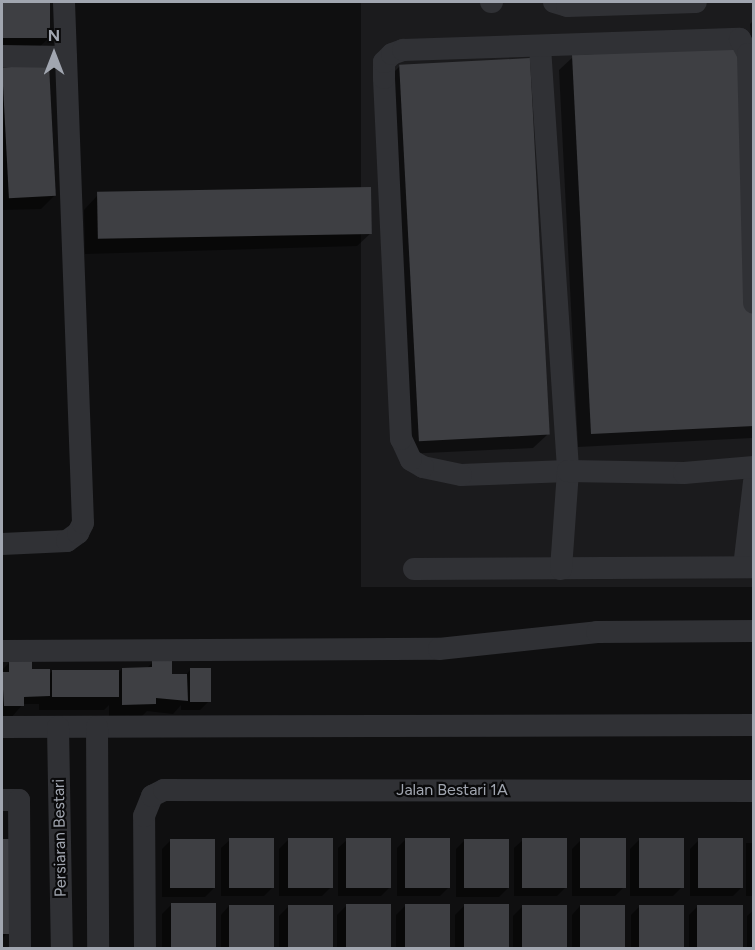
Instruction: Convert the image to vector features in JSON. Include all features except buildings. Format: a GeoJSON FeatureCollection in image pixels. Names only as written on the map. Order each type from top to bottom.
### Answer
{"type":"FeatureCollection","features":[{"type":"Feature","properties":{"kind":"street"},"geometry":{"type":"LineString","coordinates":[[2,544],[67,541],[78,533],[83,523],[64,2]]}},
{"type":"Feature","properties":{"kind":"street"},"geometry":{"type":"LineString","coordinates":[[554,2],[567,6],[696,2]]}},
{"type":"Feature","properties":{"kind":"street"},"geometry":{"type":"LineString","coordinates":[[753,303],[746,45],[730,36],[540,47],[404,50],[384,62],[401,439],[411,460],[437,471],[461,475],[568,471],[684,473],[753,467]]}},
{"type":"Feature","properties":{"kind":"street"},"geometry":{"type":"LineString","coordinates":[[540,47],[568,471],[561,569]]}},
{"type":"Feature","properties":{"kind":"street"},"geometry":{"type":"LineString","coordinates":[[2,56],[66,57]]}},
{"type":"Feature","properties":{"kind":"street"},"geometry":{"type":"LineString","coordinates":[[414,569],[749,567],[753,482]]}},
{"type":"Feature","properties":{"kind":"street"},"geometry":{"type":"LineString","coordinates":[[2,651],[439,649],[597,632],[753,631]]}},
{"type":"Feature","properties":{"kind":"street"},"geometry":{"type":"LineString","coordinates":[[2,727],[753,725]]}},
{"type":"Feature","properties":{"kind":"street","name":"Persiaran Bestari"},"geometry":{"type":"LineString","coordinates":[[58,727],[62,948]]}},
{"type":"Feature","properties":{"kind":"street"},"geometry":{"type":"LineString","coordinates":[[97,727],[98,948]]}},
{"type":"Feature","properties":{"kind":"street","name":"Jalan Bestari 1A"},"geometry":{"type":"LineString","coordinates":[[145,948],[144,816],[152,796],[164,790],[753,791]]}},
{"type":"Feature","properties":{"kind":"street"},"geometry":{"type":"LineString","coordinates":[[10,800],[20,948]]}},
{"type":"Feature","properties":{"kind":"shaded area"},"geometry":{"type":"Polygon","coordinates":[[[361,2],[753,2],[753,587],[361,587],[361,2]]]}}]}
